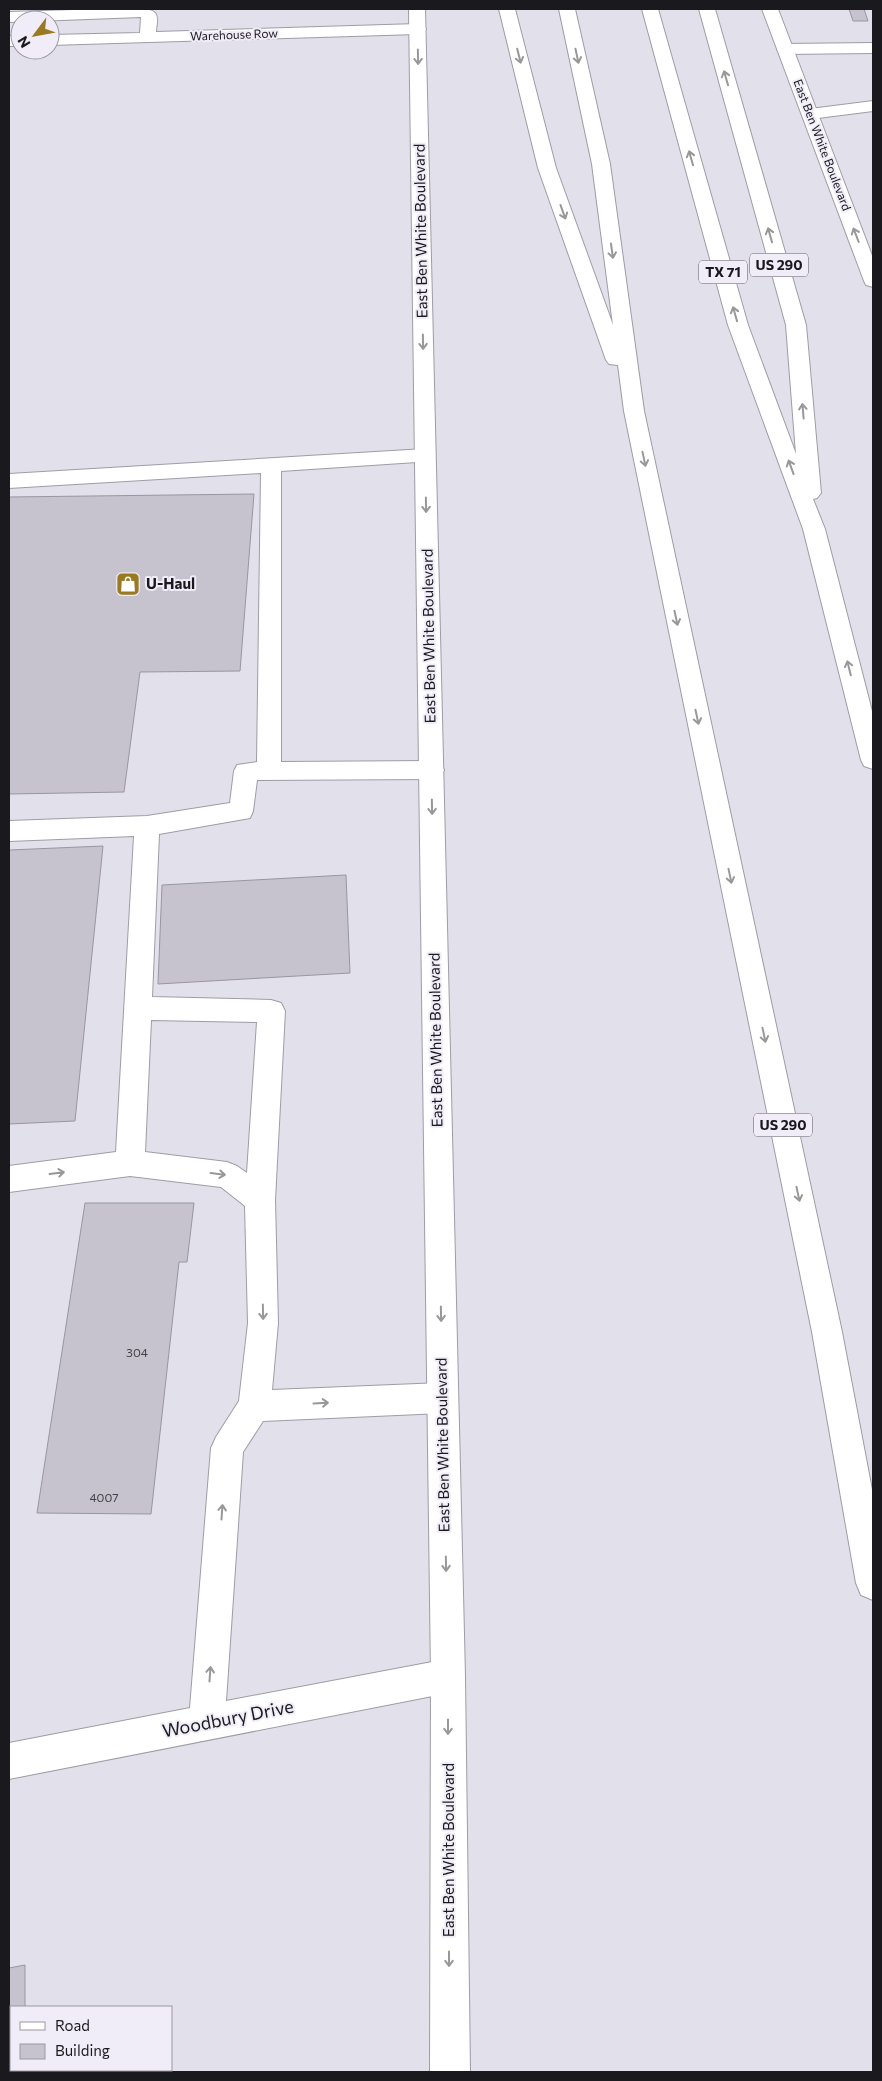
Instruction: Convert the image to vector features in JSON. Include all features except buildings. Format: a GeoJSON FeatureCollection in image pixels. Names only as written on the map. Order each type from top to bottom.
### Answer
{"type":"FeatureCollection","features":[{"type":"Feature","properties":{"kind":"main road","name":"US 290"},"geometry":{"type":"LineString","coordinates":[[507,9],[547,168],[634,411],[827,1332],[873,1583]]}},
{"type":"Feature","properties":{"kind":"main road"},"geometry":{"type":"LineString","coordinates":[[567,9],[601,164],[634,411]]}},
{"type":"Feature","properties":{"kind":"main road","name":"TX 71"},"geometry":{"type":"LineString","coordinates":[[650,9],[738,325],[814,529]]}},
{"type":"Feature","properties":{"kind":"main road","name":"US 290"},"geometry":{"type":"LineString","coordinates":[[707,9],[796,325],[814,529],[873,760]]}},
{"type":"Feature","properties":{"kind":"main road","name":"East Ben White Boulevard"},"geometry":{"type":"LineString","coordinates":[[770,9],[873,281]]}},
{"type":"Feature","properties":{"kind":"main road"},"geometry":{"type":"LineString","coordinates":[[60,13],[141,12],[149,15],[148,37]]}},
{"type":"Feature","properties":{"kind":"main road","name":"East Ben White Boulevard"},"geometry":{"type":"LineString","coordinates":[[418,19],[448,1676],[450,2072]]}},
{"type":"Feature","properties":{"kind":"main road","name":"Warehouse Row"},"geometry":{"type":"LineString","coordinates":[[60,40],[148,37],[418,19]]}},
{"type":"Feature","properties":{"kind":"main road"},"geometry":{"type":"LineString","coordinates":[[785,49],[873,48]]}},
{"type":"Feature","properties":{"kind":"main road"},"geometry":{"type":"LineString","coordinates":[[810,114],[873,106]]}},
{"type":"Feature","properties":{"kind":"main road"},"geometry":{"type":"LineString","coordinates":[[9,481],[425,456]]}},
{"type":"Feature","properties":{"kind":"main road"},"geometry":{"type":"LineString","coordinates":[[269,770],[271,465]]}},
{"type":"Feature","properties":{"kind":"main road"},"geometry":{"type":"LineString","coordinates":[[9,831],[147,826],[241,811],[246,771],[432,770]]}},
{"type":"Feature","properties":{"kind":"main road"},"geometry":{"type":"LineString","coordinates":[[130,1164],[147,826]]}},
{"type":"Feature","properties":{"kind":"main road"},"geometry":{"type":"LineString","coordinates":[[137,1008],[271,1011],[260,1200],[263,1323],[254,1406],[227,1448],[207,1723]]}},
{"type":"Feature","properties":{"kind":"main road"},"geometry":{"type":"LineString","coordinates":[[9,1179],[130,1164],[227,1175],[260,1200]]}},
{"type":"Feature","properties":{"kind":"main road"},"geometry":{"type":"LineString","coordinates":[[254,1406],[442,1398]]}},
{"type":"Feature","properties":{"kind":"main road","name":"Woodbury Drive"},"geometry":{"type":"LineString","coordinates":[[9,1761],[448,1676]]}},
{"type":"Feature","properties":{"kind":"place","name":"U-Haul"},"geometry":{"type":"Point","coordinates":[128,584]}}]}
